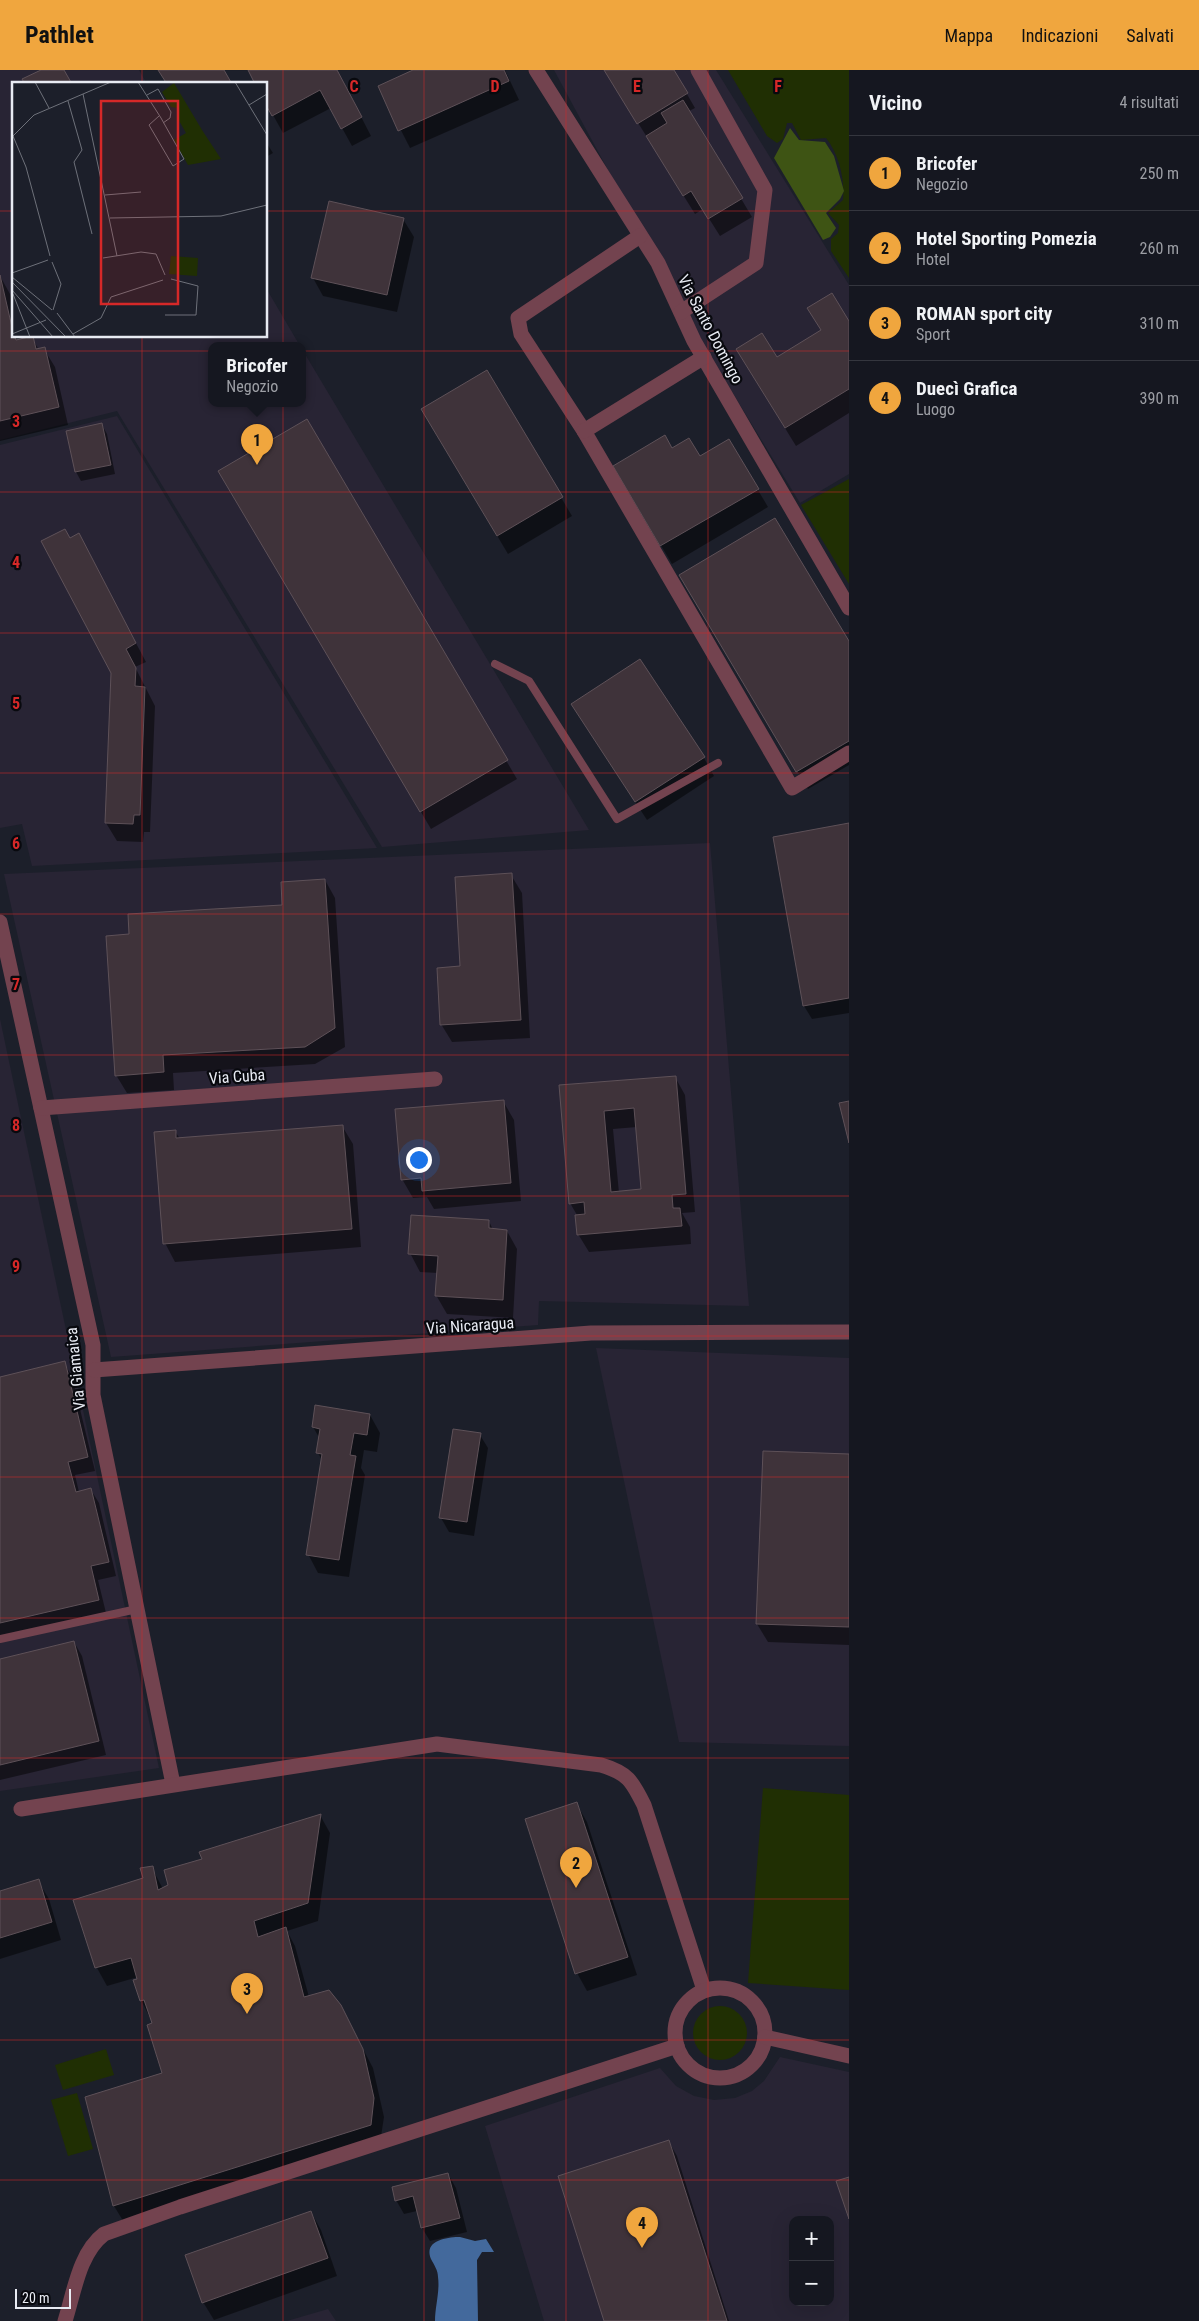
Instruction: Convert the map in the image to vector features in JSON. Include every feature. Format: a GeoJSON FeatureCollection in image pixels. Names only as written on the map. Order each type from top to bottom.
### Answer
{"type":"FeatureCollection","features":[{"type":"Feature","properties":{"kind":"street","name":"Via Santo Domingo"},"geometry":{"type":"LineString","coordinates":[[536,70],[658,263],[704,357],[849,608]]}},
{"type":"Feature","properties":{"kind":"street"},"geometry":{"type":"LineString","coordinates":[[681,312],[756,263],[765,190],[698,70]]}},
{"type":"Feature","properties":{"kind":"street"},"geometry":{"type":"LineString","coordinates":[[640,236],[518,318],[521,334],[584,431],[792,788],[849,753]]}},
{"type":"Feature","properties":{"kind":"street"},"geometry":{"type":"LineString","coordinates":[[584,431],[704,357]]}},
{"type":"Feature","properties":{"kind":"street","name":"Via Giamaica"},"geometry":{"type":"LineString","coordinates":[[0,922],[93,1345],[93,1395],[173,1784]]}},
{"type":"Feature","properties":{"kind":"street","name":"Via Cuba"},"geometry":{"type":"LineString","coordinates":[[41,1108],[435,1079]]}},
{"type":"Feature","properties":{"kind":"street","name":"Via Nicaragua"},"geometry":{"type":"LineString","coordinates":[[94,1370],[591,1333],[849,1332]]}},
{"type":"Feature","properties":{"kind":"street"},"geometry":{"type":"LineString","coordinates":[[21,1810],[173,1784],[437,1744],[587,1762],[615,1769],[626,1775],[634,1784],[644,1805],[704,1990]]}},
{"type":"Feature","properties":{"kind":"street"},"geometry":{"type":"LineString","coordinates":[[719,1988],[734,1990],[748,1997],[758,2008],[764,2022],[765,2037],[761,2052],[752,2065],[739,2073],[724,2078],[709,2076],[695,2070],[684,2060],[677,2046],[675,2035],[679,2013],[685,2004],[704,1990],[719,1988]]}},
{"type":"Feature","properties":{"kind":"street"},"geometry":{"type":"LineString","coordinates":[[765,2037],[849,2056]]}},
{"type":"Feature","properties":{"kind":"street"},"geometry":{"type":"LineString","coordinates":[[65,2321],[86,2256],[96,2240],[104,2234],[180,2207],[677,2046]]}},
{"type":"Feature","properties":{"kind":"lane"},"geometry":{"type":"LineString","coordinates":[[495,664],[530,681],[617,819],[718,762]]}},
{"type":"Feature","properties":{"kind":"lane"},"geometry":{"type":"LineString","coordinates":[[0,1639],[137,1609]]}},
{"type":"Feature","properties":{"kind":"shaded area"},"geometry":{"type":"Polygon","coordinates":[[[0,70],[139,70],[146,82],[12,82],[12,338],[268,338],[268,291],[298,342],[208,342],[208,407],[306,407],[306,356],[589,830],[382,847],[117,411],[0,440],[0,70]]]}},
{"type":"Feature","properties":{"kind":"shaded area"},"geometry":{"type":"Polygon","coordinates":[[[554,70],[716,70],[849,285],[849,474],[800,503],[696,333],[554,70]]]}},
{"type":"Feature","properties":{"kind":"shaded area"},"geometry":{"type":"Polygon","coordinates":[[[117,416],[377,848],[32,866],[22,824],[0,828],[0,445],[117,416]]]}},
{"type":"Feature","properties":{"kind":"shaded area"},"geometry":{"type":"Polygon","coordinates":[[[710,843],[749,1306],[539,1301],[538,1325],[111,1357],[4,874],[710,843]]]}},
{"type":"Feature","properties":{"kind":"shaded area"},"geometry":{"type":"Polygon","coordinates":[[[0,1019],[159,1768],[0,1791],[0,1019]]]}},
{"type":"Feature","properties":{"kind":"shaded area"},"geometry":{"type":"Polygon","coordinates":[[[596,1348],[849,1358],[849,1746],[679,1742],[596,1348]]]}},
{"type":"Feature","properties":{"kind":"shaded area"},"geometry":{"type":"Polygon","coordinates":[[[780,2057],[849,2072],[849,2321],[544,2321],[485,2126],[660,2068],[676,2086],[694,2096],[714,2100],[735,2098],[752,2091],[764,2081],[780,2057]]]}},
{"type":"Feature","properties":{"kind":"shaded area"},"geometry":{"type":"Polygon","coordinates":[[[328,2309],[336,2321],[287,2321],[328,2309]]]}},
{"type":"Feature","properties":{"kind":"green space"},"geometry":{"type":"Polygon","coordinates":[[[728,70],[849,70],[849,278],[831,251],[831,239],[838,233],[839,225],[828,213],[843,200],[843,192],[842,175],[838,159],[831,144],[826,138],[801,140],[792,123],[787,123],[783,139],[777,143],[767,136],[728,70]]]}},
{"type":"Feature","properties":{"kind":"green space"},"geometry":{"type":"Polygon","coordinates":[[[790,128],[799,140],[825,142],[834,156],[844,191],[840,199],[826,213],[836,228],[830,237],[823,240],[774,158],[790,128]]]}},
{"type":"Feature","properties":{"kind":"green space"},"geometry":{"type":"Polygon","coordinates":[[[849,479],[849,584],[801,505],[849,479]]]}},
{"type":"Feature","properties":{"kind":"green space"},"geometry":{"type":"Polygon","coordinates":[[[763,1788],[849,1795],[849,1990],[748,1983],[763,1788]]]}},
{"type":"Feature","properties":{"kind":"green space"},"geometry":{"type":"Polygon","coordinates":[[[720,2006],[730,2008],[739,2014],[745,2023],[747,2033],[745,2043],[739,2052],[730,2058],[720,2060],[710,2058],[701,2052],[695,2043],[693,2033],[695,2023],[701,2014],[710,2008],[720,2006]]]}},
{"type":"Feature","properties":{"kind":"green space"},"geometry":{"type":"Polygon","coordinates":[[[106,2049],[114,2075],[63,2090],[55,2065],[106,2049]]]}},
{"type":"Feature","properties":{"kind":"green space"},"geometry":{"type":"Polygon","coordinates":[[[77,2093],[93,2149],[68,2156],[51,2100],[77,2093]]]}},
{"type":"Feature","properties":{"kind":"water"},"geometry":{"type":"Polygon","coordinates":[[[460,2237],[475,2241],[486,2239],[494,2252],[482,2252],[477,2260],[478,2321],[435,2321],[438,2282],[436,2268],[429,2253],[430,2248],[433,2244],[443,2239],[460,2237]]]}},
{"type":"Feature","properties":{"kind":"building"},"geometry":{"type":"Polygon","coordinates":[[[41,70],[64,70],[71,82],[24,82],[22,79],[41,70]]]}},
{"type":"Feature","properties":{"kind":"building"},"geometry":{"type":"Polygon","coordinates":[[[158,70],[224,70],[231,82],[166,82],[158,70]]]}},
{"type":"Feature","properties":{"kind":"building"},"geometry":{"type":"Polygon","coordinates":[[[248,70],[337,70],[362,117],[341,129],[320,90],[272,116],[268,109],[268,82],[254,82],[248,70]]]}},
{"type":"Feature","properties":{"kind":"building"},"geometry":{"type":"Polygon","coordinates":[[[413,70],[504,70],[509,81],[398,131],[378,86],[413,70]]]}},
{"type":"Feature","properties":{"kind":"building"},"geometry":{"type":"Polygon","coordinates":[[[604,70],[674,70],[688,93],[637,124],[604,70]]]}},
{"type":"Feature","properties":{"kind":"building"},"geometry":{"type":"Polygon","coordinates":[[[683,100],[743,198],[708,219],[691,191],[683,196],[646,136],[667,123],[661,113],[683,100]]]}},
{"type":"Feature","properties":{"kind":"building"},"geometry":{"type":"Polygon","coordinates":[[[329,201],[404,218],[387,295],[311,278],[329,201]]]}},
{"type":"Feature","properties":{"kind":"building"},"geometry":{"type":"Polygon","coordinates":[[[0,275],[12,327],[12,338],[16,340],[33,338],[36,349],[45,347],[59,407],[0,421],[0,275]]]}},
{"type":"Feature","properties":{"kind":"building"},"geometry":{"type":"Polygon","coordinates":[[[832,293],[849,321],[849,389],[785,428],[736,349],[762,333],[777,357],[821,330],[807,308],[832,293]]]}},
{"type":"Feature","properties":{"kind":"building"},"geometry":{"type":"Polygon","coordinates":[[[487,370],[563,497],[497,536],[421,409],[487,370]]]}},
{"type":"Feature","properties":{"kind":"building"},"geometry":{"type":"Polygon","coordinates":[[[307,419],[508,760],[420,812],[218,471],[307,419]]]}},
{"type":"Feature","properties":{"kind":"building"},"geometry":{"type":"Polygon","coordinates":[[[102,423],[111,465],[75,472],[66,431],[102,423]]]}},
{"type":"Feature","properties":{"kind":"building"},"geometry":{"type":"Polygon","coordinates":[[[665,435],[672,448],[689,438],[700,456],[729,439],[759,489],[660,546],[613,466],[665,435]]]}},
{"type":"Feature","properties":{"kind":"building"},"geometry":{"type":"Polygon","coordinates":[[[775,518],[849,641],[849,741],[796,772],[679,575],[775,518]]]}},
{"type":"Feature","properties":{"kind":"building"},"geometry":{"type":"Polygon","coordinates":[[[65,529],[70,538],[79,533],[136,643],[126,649],[136,668],[135,686],[145,687],[140,815],[134,815],[133,824],[105,823],[111,673],[41,541],[65,529]]]}},
{"type":"Feature","properties":{"kind":"building"},"geometry":{"type":"Polygon","coordinates":[[[640,659],[705,757],[635,802],[571,704],[640,659]]]}},
{"type":"Feature","properties":{"kind":"building"},"geometry":{"type":"Polygon","coordinates":[[[849,823],[849,998],[803,1006],[773,837],[849,823]]]}},
{"type":"Feature","properties":{"kind":"building"},"geometry":{"type":"Polygon","coordinates":[[[512,873],[521,1020],[440,1025],[437,968],[460,966],[455,877],[512,873]]]}},
{"type":"Feature","properties":{"kind":"building"},"geometry":{"type":"Polygon","coordinates":[[[325,879],[335,1028],[305,1047],[163,1055],[164,1072],[115,1076],[106,936],[129,934],[128,914],[282,905],[281,882],[325,879]]]}},
{"type":"Feature","properties":{"kind":"building"},"geometry":{"type":"Polygon","coordinates":[[[676,1076],[686,1194],[672,1195],[673,1208],[680,1208],[682,1226],[577,1235],[575,1215],[585,1214],[584,1202],[569,1204],[559,1085],[676,1076]],[[634,1108],[604,1111],[611,1192],[641,1189],[634,1108]]]}},
{"type":"Feature","properties":{"kind":"building"},"geometry":{"type":"Polygon","coordinates":[[[504,1100],[511,1183],[422,1191],[421,1178],[401,1180],[395,1109],[504,1100]]]}},
{"type":"Feature","properties":{"kind":"building"},"geometry":{"type":"Polygon","coordinates":[[[849,1101],[849,1143],[839,1103],[849,1101]]]}},
{"type":"Feature","properties":{"kind":"building"},"geometry":{"type":"Polygon","coordinates":[[[343,1125],[352,1229],[163,1244],[154,1132],[176,1130],[176,1138],[343,1125]]]}},
{"type":"Feature","properties":{"kind":"building"},"geometry":{"type":"Polygon","coordinates":[[[411,1215],[489,1220],[489,1228],[507,1230],[503,1300],[435,1296],[438,1256],[408,1254],[411,1215]]]}},
{"type":"Feature","properties":{"kind":"building"},"geometry":{"type":"Polygon","coordinates":[[[65,1361],[88,1457],[68,1462],[76,1492],[91,1488],[109,1562],[91,1566],[99,1600],[0,1623],[0,1377],[65,1361]]]}},
{"type":"Feature","properties":{"kind":"building"},"geometry":{"type":"Polygon","coordinates":[[[315,1405],[370,1414],[367,1435],[354,1433],[350,1455],[356,1456],[339,1560],[306,1555],[322,1454],[316,1453],[320,1429],[312,1427],[315,1405]]]}},
{"type":"Feature","properties":{"kind":"building"},"geometry":{"type":"Polygon","coordinates":[[[453,1429],[481,1433],[467,1522],[439,1518],[453,1429]]]}},
{"type":"Feature","properties":{"kind":"building"},"geometry":{"type":"Polygon","coordinates":[[[763,1451],[849,1454],[849,1627],[756,1624],[763,1451]]]}},
{"type":"Feature","properties":{"kind":"building"},"geometry":{"type":"Polygon","coordinates":[[[74,1641],[99,1741],[0,1765],[0,1659],[74,1641]]]}},
{"type":"Feature","properties":{"kind":"building"},"geometry":{"type":"Polygon","coordinates":[[[577,1802],[628,1957],[575,1974],[525,1819],[577,1802]]]}},
{"type":"Feature","properties":{"kind":"building"},"geometry":{"type":"Polygon","coordinates":[[[321,1814],[308,1903],[254,1921],[258,1937],[286,1927],[304,1997],[329,1990],[341,2005],[363,2049],[374,2098],[371,2125],[113,2206],[85,2097],[162,2073],[147,2025],[152,2023],[144,2000],[140,2001],[133,1980],[137,1979],[131,1958],[95,1968],[73,1900],[143,1878],[140,1868],[153,1866],[158,1890],[168,1885],[164,1870],[202,1859],[199,1852],[321,1814]]]}},
{"type":"Feature","properties":{"kind":"building"},"geometry":{"type":"Polygon","coordinates":[[[39,1879],[52,1922],[0,1938],[0,1891],[39,1879]]]}},
{"type":"Feature","properties":{"kind":"building"},"geometry":{"type":"Polygon","coordinates":[[[669,2140],[727,2321],[604,2321],[558,2176],[669,2140]]]}},
{"type":"Feature","properties":{"kind":"building"},"geometry":{"type":"Polygon","coordinates":[[[448,2173],[460,2218],[421,2228],[413,2196],[395,2201],[392,2187],[448,2173]]]}},
{"type":"Feature","properties":{"kind":"building"},"geometry":{"type":"Polygon","coordinates":[[[849,2177],[849,2219],[836,2181],[849,2177]]]}},
{"type":"Feature","properties":{"kind":"building"},"geometry":{"type":"Polygon","coordinates":[[[311,2211],[328,2258],[202,2303],[185,2255],[311,2211]]]}},
{"type":"Feature","properties":{"kind":"place","name":"Bricofer"},"geometry":{"type":"Point","coordinates":[257,465]}},
{"type":"Feature","properties":{"kind":"place","name":"Hotel Sporting Pomezia"},"geometry":{"type":"Point","coordinates":[576,1888]}},
{"type":"Feature","properties":{"kind":"place","name":"ROMAN sport city"},"geometry":{"type":"Point","coordinates":[247,2014]}},
{"type":"Feature","properties":{"kind":"place","name":"Duecì Grafica"},"geometry":{"type":"Point","coordinates":[642,2248]}}]}
